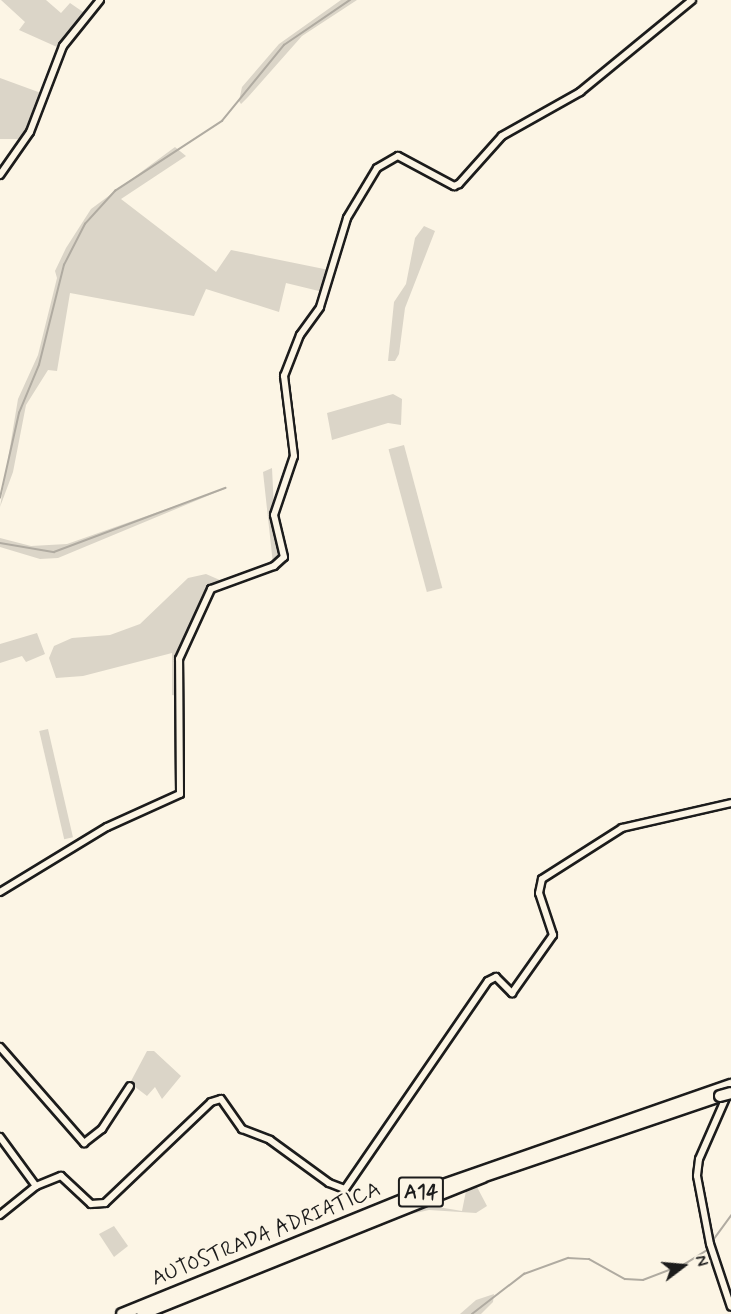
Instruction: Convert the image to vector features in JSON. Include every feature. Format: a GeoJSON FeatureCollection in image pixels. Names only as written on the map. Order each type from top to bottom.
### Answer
{"type":"FeatureCollection","features":[{"type":"Feature","properties":{"kind":"highway","name":"AUTOSTRADA ADRIATICA"},"geometry":{"type":"LineString","coordinates":[[122,1314],[420,1193],[728,1089]]}},
{"type":"Feature","properties":{"kind":"highway","name":"AUTOSTRADA ADRIATICA"},"geometry":{"type":"LineString","coordinates":[[142,1314],[474,1181],[728,1089]]}},
{"type":"Feature","properties":{"kind":"street"},"geometry":{"type":"LineString","coordinates":[[0,175],[30,132],[63,46],[100,0]]}},
{"type":"Feature","properties":{"kind":"street"},"geometry":{"type":"LineString","coordinates":[[0,892],[107,827],[180,794],[179,659],[211,589],[274,566],[284,557],[274,515],[294,456],[284,376],[300,336],[320,307],[347,218],[377,168],[398,156],[454,186],[459,184],[502,136],[580,92],[692,0]]}},
{"type":"Feature","properties":{"kind":"street"},"geometry":{"type":"LineString","coordinates":[[0,1215],[36,1186],[63,1176],[88,1202],[105,1203],[211,1102],[221,1099],[242,1129],[270,1140],[329,1183],[345,1189],[488,981],[500,979],[512,993],[553,934],[539,892],[542,879],[629,825],[731,803]]}},
{"type":"Feature","properties":{"kind":"street"},"geometry":{"type":"LineString","coordinates":[[0,1047],[84,1143],[102,1129],[130,1086]]}},
{"type":"Feature","properties":{"kind":"street"},"geometry":{"type":"LineString","coordinates":[[728,1089],[699,1159],[698,1176],[710,1244],[731,1307]]}},
{"type":"Feature","properties":{"kind":"street"},"geometry":{"type":"LineString","coordinates":[[0,1137],[36,1186]]}},
{"type":"Feature","properties":{"kind":"shaded area"},"geometry":{"type":"Polygon","coordinates":[[[1,0],[46,0],[61,13],[70,3],[86,14],[57,47],[19,30],[25,22],[1,0]]]}},
{"type":"Feature","properties":{"kind":"shaded area"},"geometry":{"type":"Polygon","coordinates":[[[341,0],[357,0],[302,36],[241,104],[239,101],[242,87],[279,44],[341,0]]]}},
{"type":"Feature","properties":{"kind":"shaded area"},"geometry":{"type":"Polygon","coordinates":[[[0,78],[41,93],[21,139],[0,139],[0,78]]]}},
{"type":"Feature","properties":{"kind":"shaded area"},"geometry":{"type":"Polygon","coordinates":[[[175,147],[186,156],[121,199],[216,272],[231,250],[329,270],[323,292],[286,283],[279,312],[206,289],[194,316],[70,293],[57,371],[48,370],[26,405],[13,472],[0,507],[18,399],[38,355],[57,278],[55,271],[66,248],[91,209],[175,147]]]}},
{"type":"Feature","properties":{"kind":"shaded area"},"geometry":{"type":"Polygon","coordinates":[[[424,226],[435,231],[405,308],[399,354],[395,361],[388,361],[394,302],[406,284],[415,238],[424,226]]]}},
{"type":"Feature","properties":{"kind":"shaded area"},"geometry":{"type":"Polygon","coordinates":[[[393,394],[402,399],[401,425],[388,423],[332,440],[327,413],[393,394]]]}},
{"type":"Feature","properties":{"kind":"shaded area"},"geometry":{"type":"Polygon","coordinates":[[[404,445],[442,588],[427,592],[389,449],[404,445]]]}},
{"type":"Feature","properties":{"kind":"shaded area"},"geometry":{"type":"Polygon","coordinates":[[[272,468],[274,509],[283,556],[273,564],[263,472],[272,468]]]}},
{"type":"Feature","properties":{"kind":"shaded area"},"geometry":{"type":"Polygon","coordinates":[[[229,487],[58,558],[40,559],[0,547],[0,538],[31,546],[67,544],[229,487]]]}},
{"type":"Feature","properties":{"kind":"shaded area"},"geometry":{"type":"Polygon","coordinates":[[[206,574],[222,581],[204,595],[185,638],[178,658],[177,696],[172,695],[172,653],[83,676],[56,678],[49,658],[54,646],[72,638],[110,635],[140,624],[188,578],[206,574]]]}},
{"type":"Feature","properties":{"kind":"shaded area"},"geometry":{"type":"Polygon","coordinates":[[[37,633],[45,654],[26,662],[22,656],[0,663],[0,644],[37,633]]]}},
{"type":"Feature","properties":{"kind":"shaded area"},"geometry":{"type":"Polygon","coordinates":[[[48,729],[73,837],[64,839],[39,731],[48,729]]]}},
{"type":"Feature","properties":{"kind":"shaded area"},"geometry":{"type":"Polygon","coordinates":[[[147,1051],[154,1051],[181,1076],[162,1099],[155,1087],[147,1096],[130,1083],[147,1051]]]}},
{"type":"Feature","properties":{"kind":"shaded area"},"geometry":{"type":"Polygon","coordinates":[[[477,1187],[487,1206],[476,1213],[429,1210],[398,1217],[432,1206],[462,1211],[466,1191],[477,1187]]]}},
{"type":"Feature","properties":{"kind":"shaded area"},"geometry":{"type":"Polygon","coordinates":[[[114,1226],[128,1246],[114,1257],[99,1234],[114,1226]]]}},
{"type":"Feature","properties":{"kind":"shaded area"},"geometry":{"type":"Polygon","coordinates":[[[494,1294],[493,1302],[481,1314],[460,1314],[476,1300],[494,1294]]]}},
{"type":"Feature","properties":{"kind":"waterway"},"geometry":{"type":"LineString","coordinates":[[0,498],[19,413],[39,365],[64,265],[85,224],[115,191],[222,121],[284,45],[350,0]]}},
{"type":"Feature","properties":{"kind":"waterway"},"geometry":{"type":"LineString","coordinates":[[0,543],[54,552],[225,488]]}},
{"type":"Feature","properties":{"kind":"waterway"},"geometry":{"type":"LineString","coordinates":[[714,1239],[731,1216]]}},
{"type":"Feature","properties":{"kind":"waterway"},"geometry":{"type":"LineString","coordinates":[[472,1314],[524,1274],[568,1258],[589,1259],[625,1279],[643,1280],[685,1264],[707,1250]]}}]}
